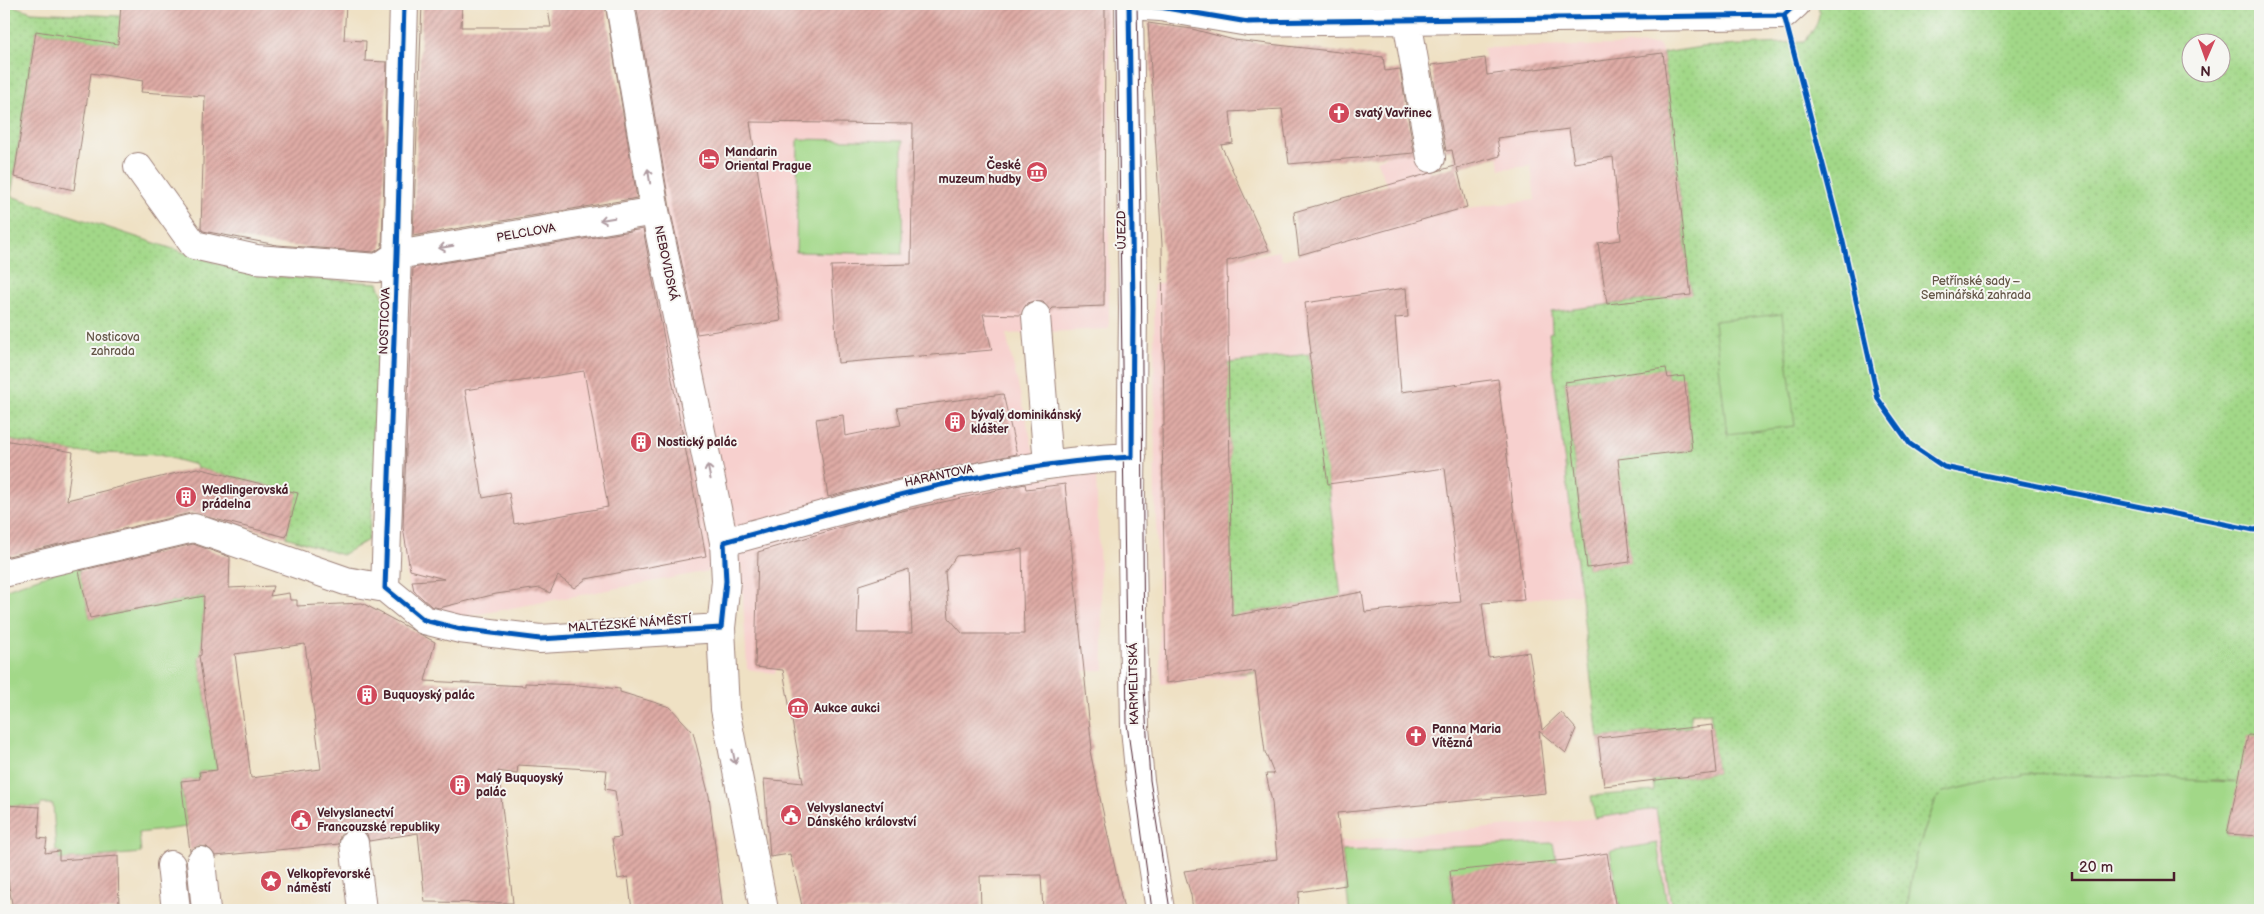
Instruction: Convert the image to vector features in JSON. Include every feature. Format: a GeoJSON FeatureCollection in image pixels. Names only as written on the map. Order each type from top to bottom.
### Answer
{"type":"FeatureCollection","features":[{"type":"Feature","properties":{"kind":"street","name":"NOSTICOVA"},"geometry":{"type":"LineString","coordinates":[[385,588],[404,4]]}},
{"type":"Feature","properties":{"kind":"street","name":"NEBOVIDSKÁ"},"geometry":{"type":"LineString","coordinates":[[620,4],[655,211],[722,531]]}},
{"type":"Feature","properties":{"kind":"street"},"geometry":{"type":"LineString","coordinates":[[1129,4],[1160,7],[1248,22],[1407,20],[1541,11],[1784,16],[1796,4]]}},
{"type":"Feature","properties":{"kind":"street","name":"ÚJEZD"},"geometry":{"type":"LineString","coordinates":[[1129,4],[1133,308],[1132,457]]}},
{"type":"Feature","properties":{"kind":"street"},"geometry":{"type":"LineString","coordinates":[[1407,20],[1431,158]]}},
{"type":"Feature","properties":{"kind":"street"},"geometry":{"type":"LineString","coordinates":[[138,167],[194,244],[256,259],[378,268],[397,255]]}},
{"type":"Feature","properties":{"kind":"street","name":"PELCLOVA"},"geometry":{"type":"LineString","coordinates":[[397,255],[655,211]]}},
{"type":"Feature","properties":{"kind":"street"},"geometry":{"type":"LineString","coordinates":[[1036,316],[1048,464]]}},
{"type":"Feature","properties":{"kind":"street","name":"HARANTOVA"},"geometry":{"type":"LineString","coordinates":[[722,531],[754,534],[924,488],[1048,464],[1132,457]]}},
{"type":"Feature","properties":{"kind":"street","name":"KARMELITSKÁ"},"geometry":{"type":"LineString","coordinates":[[1132,457],[1135,728],[1141,789],[1160,910]]}},
{"type":"Feature","properties":{"kind":"street"},"geometry":{"type":"LineString","coordinates":[[4,573],[194,528],[346,581],[385,588]]}},
{"type":"Feature","properties":{"kind":"street"},"geometry":{"type":"LineString","coordinates":[[722,531],[726,581],[721,628],[725,709],[764,910]]}},
{"type":"Feature","properties":{"kind":"street","name":"MALTÉZSKÉ NÁMĚSTÍ"},"geometry":{"type":"LineString","coordinates":[[385,588],[424,620],[460,629],[540,639],[721,628]]}},
{"type":"Feature","properties":{"kind":"street"},"geometry":{"type":"LineString","coordinates":[[354,843],[362,910]]}},
{"type":"Feature","properties":{"kind":"street"},"geometry":{"type":"LineString","coordinates":[[201,861],[206,910]]}},
{"type":"Feature","properties":{"kind":"street"},"geometry":{"type":"LineString","coordinates":[[171,865],[176,910]]}},
{"type":"Feature","properties":{"kind":"shaded area"},"geometry":{"type":"Polygon","coordinates":[[[632,4],[1109,4],[1109,329],[1006,334],[1040,478],[1096,475],[1104,670],[982,675],[777,668],[775,673],[747,669],[741,565],[453,619],[412,606],[394,498],[408,265],[666,219],[632,4]]]}},
{"type":"Feature","properties":{"kind":"shaded area"},"geometry":{"type":"Polygon","coordinates":[[[1659,44],[1663,53],[1691,295],[1551,312],[1552,332],[1549,334],[1581,594],[1482,603],[1345,633],[1337,596],[1241,613],[1247,677],[1161,684],[1155,494],[1154,285],[1235,259],[1279,251],[1282,260],[1458,209],[1535,200],[1531,166],[1500,169],[1483,48],[1659,44]]]}},
{"type":"Feature","properties":{"kind":"shaded area"},"geometry":{"type":"Polygon","coordinates":[[[1420,144],[1430,173],[1387,185],[1376,160],[1420,144]]]}},
{"type":"Feature","properties":{"kind":"shaded area"},"geometry":{"type":"Polygon","coordinates":[[[1656,808],[1672,910],[1349,910],[1339,842],[1595,818],[1656,808]]]}},
{"type":"Feature","properties":{"kind":"green space","name":"Nosticova zahrada"},"geometry":{"type":"Polygon","coordinates":[[[7,4],[32,12],[161,18],[158,51],[36,31],[11,196],[253,275],[378,283],[390,315],[379,453],[368,540],[342,555],[286,537],[297,493],[197,468],[196,465],[159,455],[73,452],[4,439],[4,23],[7,4]]]}},
{"type":"Feature","properties":{"kind":"green space","name":"Petřínské sady – Seminářská zahrada"},"geometry":{"type":"Polygon","coordinates":[[[1818,4],[2260,4],[2260,783],[2217,780],[1943,792],[1936,799],[1915,857],[1907,910],[1672,910],[1656,809],[1595,818],[1591,796],[1654,791],[1653,780],[1717,773],[1710,712],[1690,714],[1691,727],[1598,738],[1549,333],[1552,332],[1551,312],[1691,294],[1663,53],[1701,47],[1804,42],[1816,24],[1819,15],[1818,4]],[[1666,368],[1656,370],[1665,453],[1692,450],[1684,377],[1668,378],[1666,368]],[[1607,376],[1565,382],[1587,568],[1630,561],[1607,376]]]}},
{"type":"Feature","properties":{"kind":"green space"},"geometry":{"type":"Polygon","coordinates":[[[798,139],[903,141],[902,254],[796,252],[798,139]]]}},
{"type":"Feature","properties":{"kind":"green space"},"geometry":{"type":"Polygon","coordinates":[[[1782,314],[1795,426],[1727,434],[1714,321],[1782,314]]]}},
{"type":"Feature","properties":{"kind":"green space"},"geometry":{"type":"Polygon","coordinates":[[[1309,354],[1326,467],[1341,597],[1251,612],[1258,672],[1232,674],[1228,363],[1309,354]]]}},
{"type":"Feature","properties":{"kind":"green space"},"geometry":{"type":"Polygon","coordinates":[[[78,564],[90,618],[204,596],[201,655],[199,657],[217,770],[199,772],[200,779],[181,781],[187,827],[139,833],[141,853],[59,860],[59,851],[56,852],[53,804],[41,804],[40,807],[4,805],[4,590],[78,564]]]}},
{"type":"Feature","properties":{"kind":"green space"},"geometry":{"type":"Polygon","coordinates":[[[2027,773],[2239,782],[2227,834],[2260,836],[2260,910],[1907,910],[1915,857],[1936,799],[1943,792],[2027,773]]]}},
{"type":"Feature","properties":{"kind":"green space"},"geometry":{"type":"Polygon","coordinates":[[[1553,843],[1566,910],[1522,910],[1521,893],[1450,871],[1454,910],[1349,910],[1342,851],[1553,843]]]}},
{"type":"Feature","properties":{"kind":"green space"},"geometry":{"type":"Polygon","coordinates":[[[1657,843],[1668,910],[1620,910],[1610,851],[1657,843]]]}},
{"type":"Feature","properties":{"kind":"building"},"geometry":{"type":"Polygon","coordinates":[[[121,4],[346,4],[344,40],[366,41],[365,61],[387,62],[382,247],[374,252],[277,245],[203,231],[201,228],[205,96],[141,92],[143,81],[91,73],[74,190],[14,177],[36,31],[118,44],[121,4]]]}},
{"type":"Feature","properties":{"kind":"building"},"geometry":{"type":"Polygon","coordinates":[[[422,4],[462,4],[461,27],[551,27],[547,4],[605,4],[637,198],[413,236],[422,4]]]}},
{"type":"Feature","properties":{"kind":"building"},"geometry":{"type":"Polygon","coordinates":[[[636,4],[1105,4],[1104,306],[1053,308],[1050,311],[1043,302],[1034,301],[1027,303],[1021,315],[983,314],[992,350],[838,363],[831,266],[911,264],[913,124],[750,122],[781,321],[697,334],[670,208],[636,4]]]}},
{"type":"Feature","properties":{"kind":"building"},"geometry":{"type":"Polygon","coordinates":[[[1148,23],[1192,29],[1234,40],[1383,57],[1385,71],[1400,69],[1414,153],[1289,164],[1282,109],[1230,112],[1233,143],[1221,145],[1269,250],[1227,261],[1232,616],[1362,592],[1365,612],[1461,602],[1445,468],[1328,484],[1309,353],[1311,353],[1305,303],[1406,288],[1408,317],[1395,318],[1401,392],[1498,379],[1524,600],[1482,603],[1489,658],[1529,652],[1542,730],[1561,712],[1576,729],[1566,753],[1539,731],[1546,793],[1337,813],[1346,885],[1299,892],[1298,910],[1193,910],[1184,871],[1277,859],[1272,802],[1266,774],[1274,774],[1265,752],[1255,671],[1166,683],[1162,426],[1164,426],[1162,244],[1148,23]]]}},
{"type":"Feature","properties":{"kind":"building"},"geometry":{"type":"Polygon","coordinates":[[[1663,53],[1691,295],[1607,304],[1598,243],[1621,240],[1613,157],[1574,163],[1569,129],[1497,138],[1500,156],[1457,168],[1467,207],[1299,255],[1294,212],[1455,166],[1452,150],[1446,151],[1431,65],[1485,58],[1487,75],[1663,53]]]}},
{"type":"Feature","properties":{"kind":"building","name":"Nostický palác"},"geometry":{"type":"Polygon","coordinates":[[[643,229],[706,556],[586,579],[574,588],[558,576],[550,593],[540,588],[496,594],[439,608],[431,606],[414,591],[412,581],[444,579],[410,570],[403,527],[413,268],[643,229]],[[584,371],[465,390],[483,498],[509,493],[514,524],[608,507],[584,371]]]}},
{"type":"Feature","properties":{"kind":"building"},"geometry":{"type":"Polygon","coordinates":[[[1666,368],[1668,378],[1684,376],[1692,450],[1618,459],[1630,562],[1587,568],[1565,382],[1666,368]]]}},
{"type":"Feature","properties":{"kind":"building","name":"bývalý dominikánský klášter"},"geometry":{"type":"Polygon","coordinates":[[[1003,394],[1017,454],[922,473],[828,497],[816,419],[843,415],[845,436],[901,425],[897,408],[1003,394]]]}},
{"type":"Feature","properties":{"kind":"building","name":"Wedlingerovská prádelna"},"geometry":{"type":"Polygon","coordinates":[[[4,440],[73,452],[67,500],[197,468],[298,493],[286,537],[191,513],[4,557],[4,440]]]}},
{"type":"Feature","properties":{"kind":"building"},"geometry":{"type":"Polygon","coordinates":[[[1025,484],[1026,489],[1065,484],[1092,749],[1090,751],[1124,910],[1043,910],[1041,875],[980,876],[981,910],[803,910],[790,854],[770,857],[764,779],[803,783],[783,670],[755,667],[758,552],[879,516],[1025,484]],[[1022,549],[956,556],[945,572],[949,618],[963,634],[1024,634],[1022,549]],[[909,569],[859,585],[857,633],[912,633],[909,569]]]}},
{"type":"Feature","properties":{"kind":"building"},"geometry":{"type":"Polygon","coordinates":[[[193,544],[230,557],[229,588],[273,586],[270,596],[289,593],[290,600],[297,600],[297,606],[362,603],[435,642],[425,681],[525,686],[525,683],[579,685],[620,689],[620,692],[670,707],[693,732],[709,796],[723,910],[632,910],[628,877],[618,879],[612,838],[621,837],[615,791],[605,789],[607,770],[518,765],[517,774],[498,771],[513,903],[425,902],[418,833],[369,841],[367,834],[361,829],[353,827],[344,831],[340,836],[339,844],[215,856],[207,847],[199,846],[190,851],[181,781],[200,779],[199,772],[217,770],[199,656],[201,655],[204,596],[90,618],[79,571],[193,544]],[[305,644],[235,654],[251,778],[321,769],[305,644]]]}},
{"type":"Feature","properties":{"kind":"building"},"geometry":{"type":"Polygon","coordinates":[[[1712,725],[1717,773],[1604,786],[1598,738],[1712,725]]]}},
{"type":"Feature","properties":{"kind":"building"},"geometry":{"type":"Polygon","coordinates":[[[2248,735],[2260,736],[2260,836],[2227,834],[2248,735]]]}},
{"type":"Feature","properties":{"kind":"building"},"geometry":{"type":"Polygon","coordinates":[[[4,805],[40,807],[38,838],[47,839],[45,853],[59,851],[59,860],[118,856],[119,910],[13,910],[7,874],[4,874],[4,805]]]}},
{"type":"Feature","properties":{"kind":"building"},"geometry":{"type":"Polygon","coordinates":[[[1607,853],[1616,910],[1454,910],[1450,871],[1566,860],[1607,853]]]}},
{"type":"Feature","properties":{"kind":"tram line"},"geometry":{"type":"LineString","coordinates":[[1117,4],[1127,724],[1152,910]]}},
{"type":"Feature","properties":{"kind":"tram line"},"geometry":{"type":"LineString","coordinates":[[1137,4],[1141,217],[1144,688],[1150,780],[1170,910]]}},
{"type":"Feature","properties":{"kind":"cycle path"},"geometry":{"type":"LineString","coordinates":[[404,4],[385,588],[424,620],[460,629],[540,639],[721,628],[726,581],[724,542],[875,501],[977,477],[1080,461],[1132,457],[1133,308],[1129,4]]}},
{"type":"Feature","properties":{"kind":"cycle path"},"geometry":{"type":"LineString","coordinates":[[1129,5],[1160,7],[1248,22],[1784,15],[1796,4]]}},
{"type":"Feature","properties":{"kind":"cycle path"},"geometry":{"type":"LineString","coordinates":[[1784,15],[1843,242],[1878,399],[1910,444],[1944,467],[2254,530],[2260,529]]}},
{"type":"Feature","properties":{"kind":"place","name":"svatý Vavřinec"},"geometry":{"type":"Point","coordinates":[1339,113]}},
{"type":"Feature","properties":{"kind":"place","name":"Mandarin Oriental Prague"},"geometry":{"type":"Point","coordinates":[709,159]}},
{"type":"Feature","properties":{"kind":"place","name":"České muzeum hudby"},"geometry":{"type":"Point","coordinates":[1037,172]}},
{"type":"Feature","properties":{"kind":"place","name":"bývalý dominikánský klášter"},"geometry":{"type":"Point","coordinates":[955,422]}},
{"type":"Feature","properties":{"kind":"place","name":"Nostický palác"},"geometry":{"type":"Point","coordinates":[641,442]}},
{"type":"Feature","properties":{"kind":"place","name":"Wedlingerovská prádelna"},"geometry":{"type":"Point","coordinates":[186,497]}},
{"type":"Feature","properties":{"kind":"place","name":"Buquoyský palác"},"geometry":{"type":"Point","coordinates":[367,695]}},
{"type":"Feature","properties":{"kind":"place","name":"Aukce aukci"},"geometry":{"type":"Point","coordinates":[798,708]}},
{"type":"Feature","properties":{"kind":"place","name":"Panna Maria Vítězná"},"geometry":{"type":"Point","coordinates":[1416,736]}},
{"type":"Feature","properties":{"kind":"place","name":"Malý Buquoyský palác"},"geometry":{"type":"Point","coordinates":[460,785]}},
{"type":"Feature","properties":{"kind":"place","name":"Velvyslanectví Dánského království"},"geometry":{"type":"Point","coordinates":[791,815]}},
{"type":"Feature","properties":{"kind":"place","name":"Velvyslanectví Francouzské republiky"},"geometry":{"type":"Point","coordinates":[301,820]}},
{"type":"Feature","properties":{"kind":"place","name":"Velkopřevorské náměstí"},"geometry":{"type":"Point","coordinates":[271,881]}}]}
